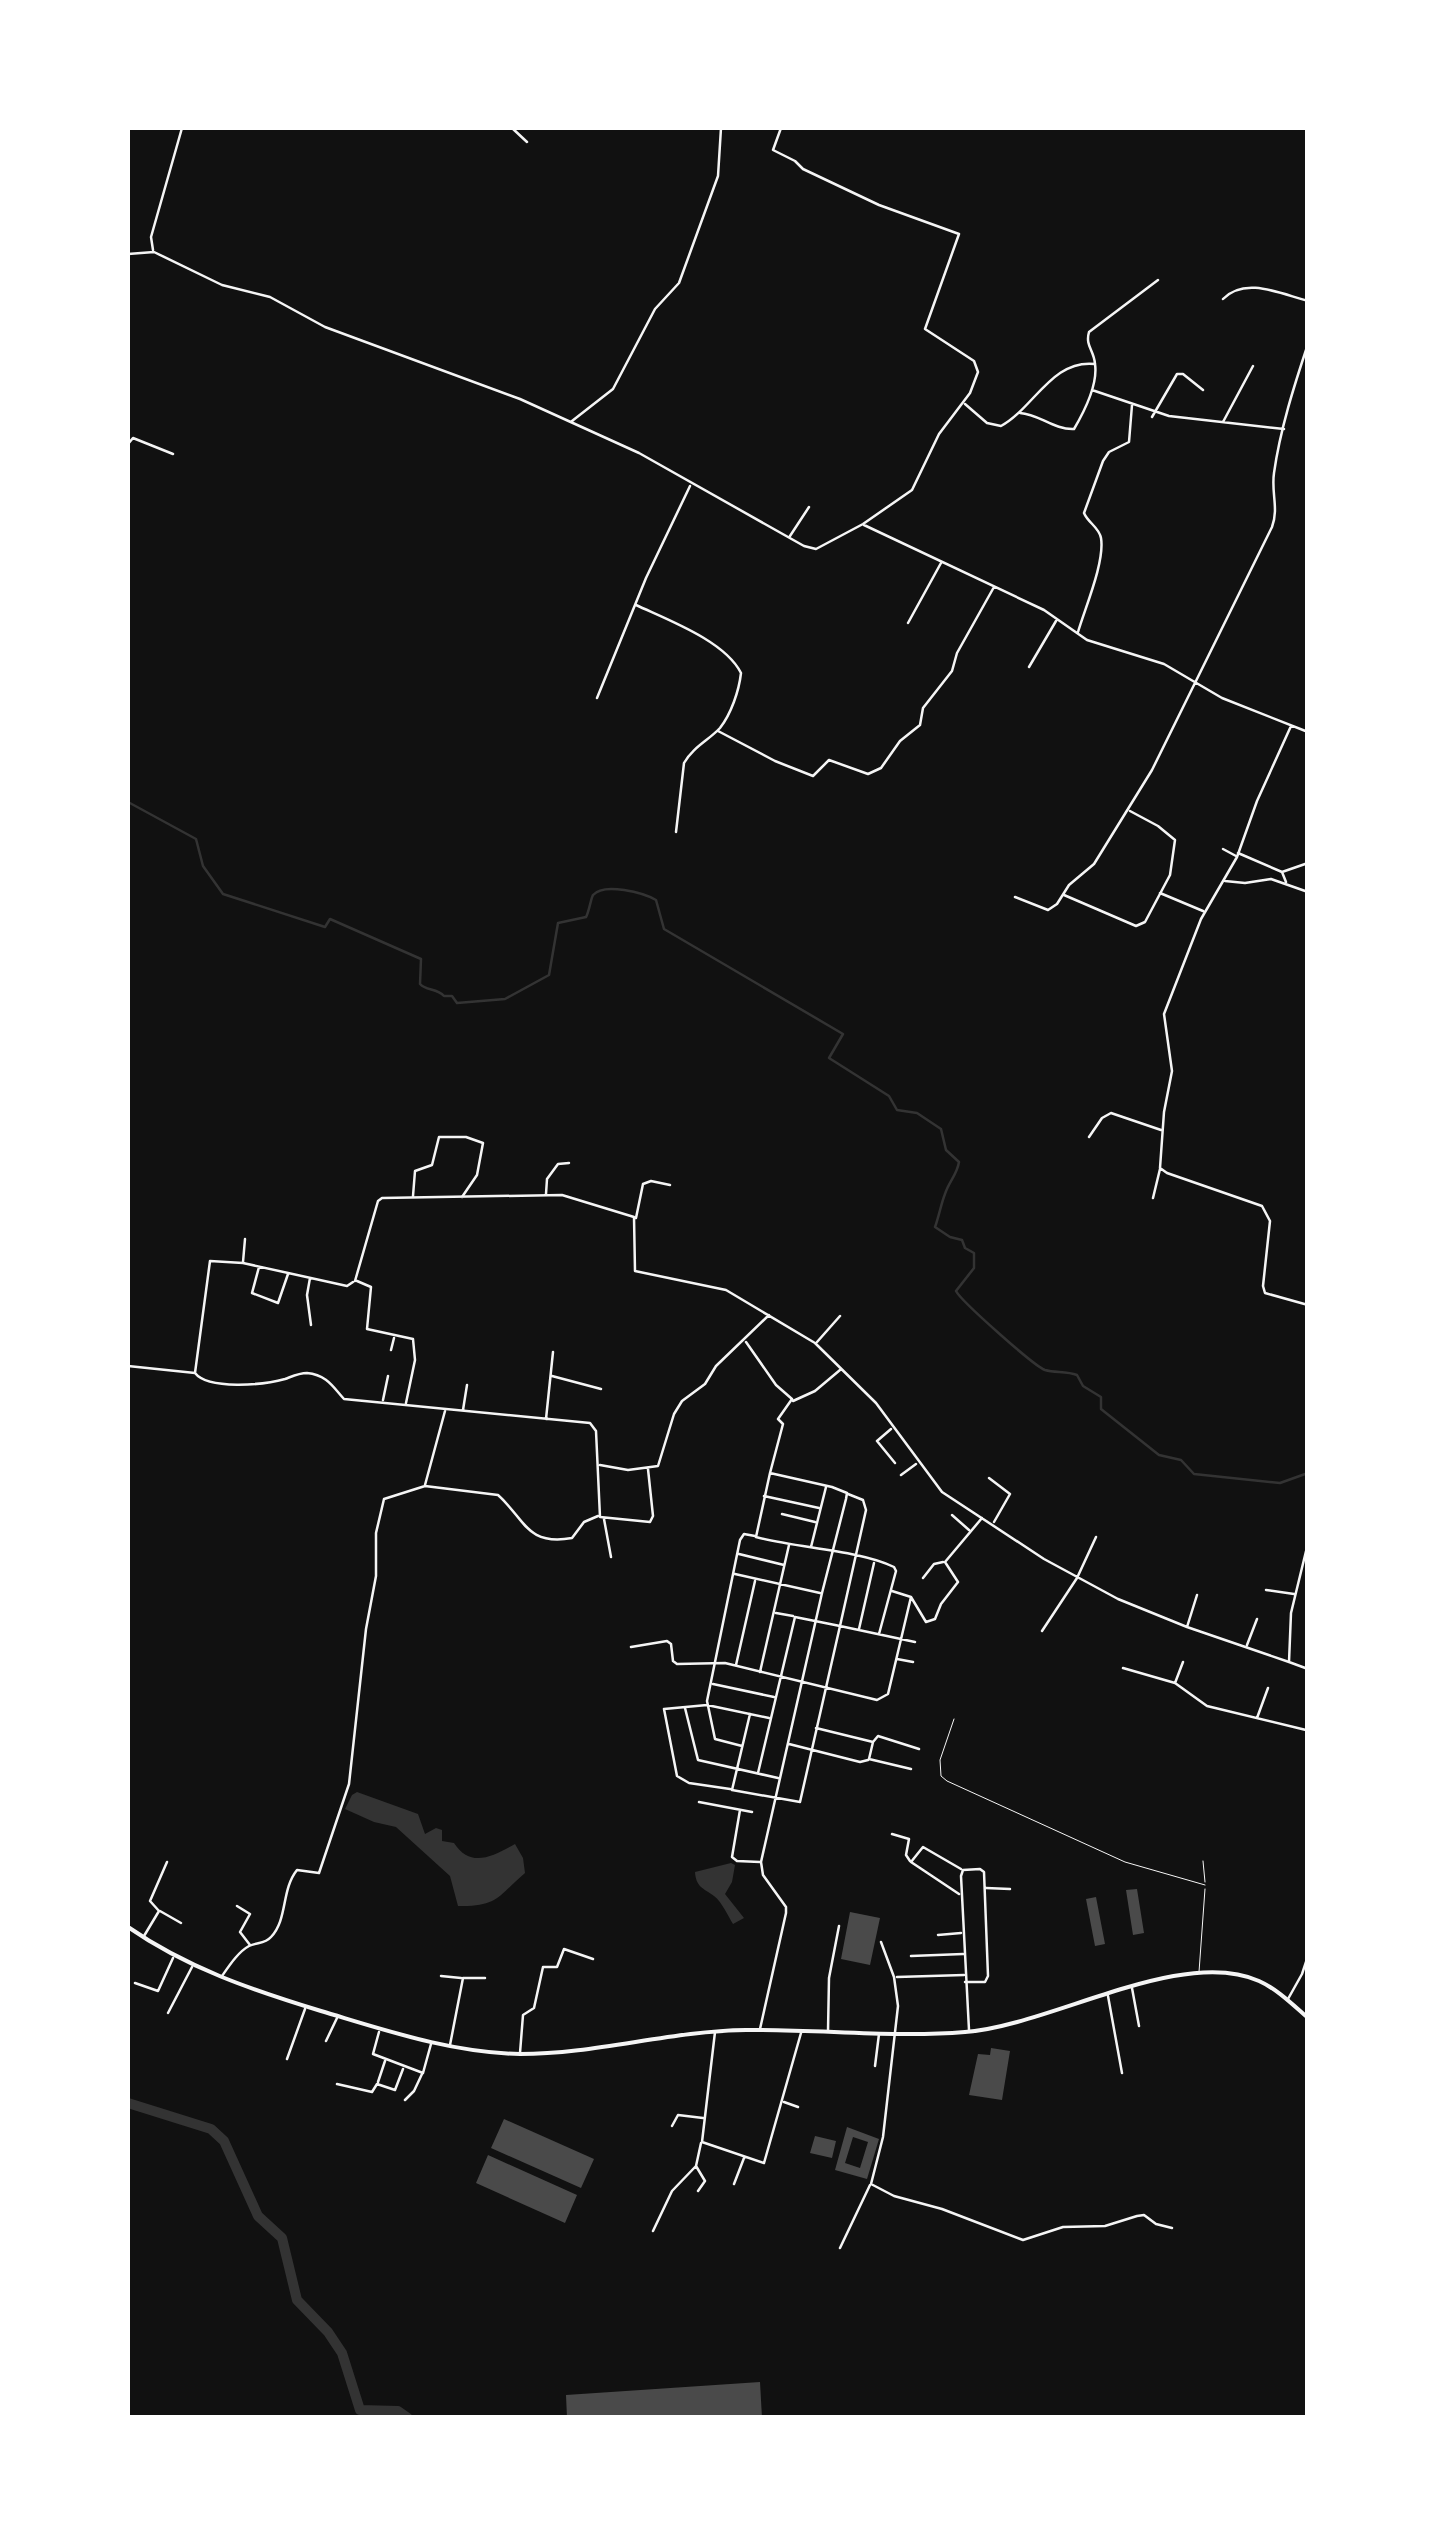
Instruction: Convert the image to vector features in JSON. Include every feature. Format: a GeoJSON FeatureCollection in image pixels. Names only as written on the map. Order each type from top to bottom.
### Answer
{"type":"FeatureCollection","features":[{"type":"Feature","properties":{"kind":"street"},"geometry":{"type":"LineString","coordinates":[[154,252],[152,236],[182,128]]}},
{"type":"Feature","properties":{"kind":"street"},"geometry":{"type":"LineString","coordinates":[[512,128],[528,142]]}},
{"type":"Feature","properties":{"kind":"street"},"geometry":{"type":"LineString","coordinates":[[571,422],[614,389],[654,309],[679,284],[718,176],[720,128]]}},
{"type":"Feature","properties":{"kind":"street"},"geometry":{"type":"LineString","coordinates":[[128,254],[154,252],[212,280],[270,297],[324,327],[520,399],[639,453],[816,549],[863,524],[912,490],[939,434],[964,403],[977,378],[977,366],[925,328],[959,234],[879,205],[803,169],[773,150],[781,128]]}},
{"type":"Feature","properties":{"kind":"street"},"geometry":{"type":"LineString","coordinates":[[1020,413],[1072,430],[1091,390],[1096,364],[1086,342],[1088,332],[1158,280]]}},
{"type":"Feature","properties":{"kind":"street"},"geometry":{"type":"LineString","coordinates":[[1223,299],[1232,289],[1244,287],[1308,301]]}},
{"type":"Feature","properties":{"kind":"street"},"geometry":{"type":"LineString","coordinates":[[1014,896],[1048,910],[1057,904],[1069,884],[1094,864],[1152,770],[1272,527],[1277,506],[1272,481],[1308,344]]}},
{"type":"Feature","properties":{"kind":"street"},"geometry":{"type":"LineString","coordinates":[[964,403],[998,427],[1020,413],[1048,381],[1078,364],[1096,364]]}},
{"type":"Feature","properties":{"kind":"street"},"geometry":{"type":"LineString","coordinates":[[1224,422],[1253,366]]}},
{"type":"Feature","properties":{"kind":"street"},"geometry":{"type":"LineString","coordinates":[[1152,417],[1168,386],[1180,373],[1203,390]]}},
{"type":"Feature","properties":{"kind":"street"},"geometry":{"type":"LineString","coordinates":[[1091,390],[1132,405],[1196,420],[1284,428]]}},
{"type":"Feature","properties":{"kind":"street"},"geometry":{"type":"LineString","coordinates":[[1077,633],[1101,546],[1098,530],[1084,512],[1103,461],[1109,452],[1129,442],[1132,405]]}},
{"type":"Feature","properties":{"kind":"street"},"geometry":{"type":"LineString","coordinates":[[128,444],[132,438],[173,454]]}},
{"type":"Feature","properties":{"kind":"street"},"geometry":{"type":"LineString","coordinates":[[597,698],[690,484]]}},
{"type":"Feature","properties":{"kind":"street"},"geometry":{"type":"LineString","coordinates":[[790,538],[809,508]]}},
{"type":"Feature","properties":{"kind":"street"},"geometry":{"type":"LineString","coordinates":[[863,524],[1057,618],[1087,640],[1164,664],[1222,698],[1308,732]]}},
{"type":"Feature","properties":{"kind":"street"},"geometry":{"type":"LineString","coordinates":[[908,622],[942,562]]}},
{"type":"Feature","properties":{"kind":"street"},"geometry":{"type":"LineString","coordinates":[[718,730],[775,761],[814,776],[828,760],[868,774],[877,771],[900,742],[920,725],[923,708],[952,671],[964,639],[995,586]]}},
{"type":"Feature","properties":{"kind":"street"},"geometry":{"type":"LineString","coordinates":[[636,605],[692,631],[740,669],[738,692],[718,730],[684,762],[676,832]]}},
{"type":"Feature","properties":{"kind":"street"},"geometry":{"type":"LineString","coordinates":[[1028,667],[1057,618]]}},
{"type":"Feature","properties":{"kind":"street"},"geometry":{"type":"LineString","coordinates":[[1153,1198],[1172,1063],[1164,1014],[1205,912],[1238,855],[1256,801],[1291,726]]}},
{"type":"Feature","properties":{"kind":"street"},"geometry":{"type":"LineString","coordinates":[[1062,894],[1136,926],[1145,922],[1170,875],[1175,840],[1127,810]]}},
{"type":"Feature","properties":{"kind":"street"},"geometry":{"type":"LineString","coordinates":[[1223,849],[1282,872],[1308,863]]}},
{"type":"Feature","properties":{"kind":"street"},"geometry":{"type":"LineString","coordinates":[[1282,872],[1286,883]]}},
{"type":"Feature","properties":{"kind":"street"},"geometry":{"type":"LineString","coordinates":[[1224,880],[1271,879],[1308,892]]}},
{"type":"Feature","properties":{"kind":"street"},"geometry":{"type":"LineString","coordinates":[[1159,892],[1205,912]]}},
{"type":"Feature","properties":{"kind":"street"},"geometry":{"type":"LineString","coordinates":[[1165,1103],[1172,1104]]}},
{"type":"Feature","properties":{"kind":"street"},"geometry":{"type":"LineString","coordinates":[[1089,1137],[1102,1118],[1111,1113],[1162,1131]]}},
{"type":"Feature","properties":{"kind":"street"},"geometry":{"type":"LineString","coordinates":[[412,1198],[415,1171],[432,1165],[437,1140],[442,1136],[466,1137],[482,1143],[477,1175],[462,1197]]}},
{"type":"Feature","properties":{"kind":"street"},"geometry":{"type":"LineString","coordinates":[[546,1196],[550,1173],[558,1164],[568,1163]]}},
{"type":"Feature","properties":{"kind":"street"},"geometry":{"type":"LineString","coordinates":[[1160,1168],[1262,1206],[1270,1221],[1265,1293],[1308,1306]]}},
{"type":"Feature","properties":{"kind":"street"},"geometry":{"type":"LineString","coordinates":[[670,1184],[643,1184],[636,1218],[635,1272],[707,1284],[741,1297],[815,1343],[876,1403],[942,1492],[1077,1578],[1187,1627],[1308,1669]]}},
{"type":"Feature","properties":{"kind":"street"},"geometry":{"type":"LineString","coordinates":[[194,1373],[208,1263],[243,1263],[346,1286],[355,1281],[382,1198],[573,1196],[636,1218]]}},
{"type":"Feature","properties":{"kind":"street"},"geometry":{"type":"LineString","coordinates":[[243,1263],[245,1239]]}},
{"type":"Feature","properties":{"kind":"street"},"geometry":{"type":"LineString","coordinates":[[259,1266],[252,1293],[278,1303],[288,1272]]}},
{"type":"Feature","properties":{"kind":"street"},"geometry":{"type":"LineString","coordinates":[[310,1276],[307,1295],[311,1325]]}},
{"type":"Feature","properties":{"kind":"street"},"geometry":{"type":"LineString","coordinates":[[355,1281],[371,1286],[367,1328],[413,1339],[416,1353],[406,1403]]}},
{"type":"Feature","properties":{"kind":"street"},"geometry":{"type":"LineString","coordinates":[[598,1465],[628,1470],[658,1466],[674,1414],[682,1402],[705,1384],[716,1366],[769,1315]]}},
{"type":"Feature","properties":{"kind":"street"},"geometry":{"type":"LineString","coordinates":[[815,1343],[840,1316]]}},
{"type":"Feature","properties":{"kind":"street"},"geometry":{"type":"LineString","coordinates":[[391,1350],[394,1336]]}},
{"type":"Feature","properties":{"kind":"street"},"geometry":{"type":"LineString","coordinates":[[745,1340],[792,1401]]}},
{"type":"Feature","properties":{"kind":"street"},"geometry":{"type":"LineString","coordinates":[[546,1419],[553,1352]]}},
{"type":"Feature","properties":{"kind":"street"},"geometry":{"type":"LineString","coordinates":[[128,1366],[194,1373],[202,1382],[218,1384],[282,1380],[311,1373],[335,1386],[344,1399],[593,1425],[601,1516],[611,1556]]}},
{"type":"Feature","properties":{"kind":"street"},"geometry":{"type":"LineString","coordinates":[[756,1537],[783,1424],[778,1420],[792,1401],[815,1391],[841,1369]]}},
{"type":"Feature","properties":{"kind":"street"},"geometry":{"type":"LineString","coordinates":[[383,1402],[388,1376]]}},
{"type":"Feature","properties":{"kind":"street"},"geometry":{"type":"LineString","coordinates":[[550,1376],[601,1388]]}},
{"type":"Feature","properties":{"kind":"street"},"geometry":{"type":"LineString","coordinates":[[463,1412],[467,1385]]}},
{"type":"Feature","properties":{"kind":"street"},"geometry":{"type":"LineString","coordinates":[[425,1486],[446,1410]]}},
{"type":"Feature","properties":{"kind":"street"},"geometry":{"type":"LineString","coordinates":[[894,1427],[876,1441],[895,1463]]}},
{"type":"Feature","properties":{"kind":"street"},"geometry":{"type":"LineString","coordinates":[[901,1475],[918,1463]]}},
{"type":"Feature","properties":{"kind":"street"},"geometry":{"type":"LineString","coordinates":[[222,1977],[250,1945],[267,1941],[273,1935],[285,1892],[296,1870],[319,1872],[349,1784],[384,1499],[425,1486],[500,1496],[532,1534],[572,1538],[584,1522],[601,1516],[641,1522],[653,1519],[648,1469]]}},
{"type":"Feature","properties":{"kind":"street"},"geometry":{"type":"LineString","coordinates":[[770,1473],[826,1486],[862,1500],[866,1506],[800,1802],[689,1784],[677,1776],[663,1710],[707,1705],[770,1718]]}},
{"type":"Feature","properties":{"kind":"street"},"geometry":{"type":"LineString","coordinates":[[989,1478],[1010,1494],[993,1524]]}},
{"type":"Feature","properties":{"kind":"street"},"geometry":{"type":"LineString","coordinates":[[811,1548],[826,1486]]}},
{"type":"Feature","properties":{"kind":"street"},"geometry":{"type":"LineString","coordinates":[[760,2030],[786,1913],[786,1907],[763,1875],[761,1862],[847,1494]]}},
{"type":"Feature","properties":{"kind":"street"},"geometry":{"type":"LineString","coordinates":[[764,1496],[820,1508]]}},
{"type":"Feature","properties":{"kind":"street"},"geometry":{"type":"LineString","coordinates":[[782,1514],[816,1523]]}},
{"type":"Feature","properties":{"kind":"street"},"geometry":{"type":"LineString","coordinates":[[952,1515],[970,1531]]}},
{"type":"Feature","properties":{"kind":"street"},"geometry":{"type":"LineString","coordinates":[[923,1578],[934,1564],[945,1562],[982,1518]]}},
{"type":"Feature","properties":{"kind":"street"},"geometry":{"type":"LineString","coordinates":[[742,1746],[715,1740],[707,1705],[742,1535],[894,1567],[896,1572],[879,1634]]}},
{"type":"Feature","properties":{"kind":"street"},"geometry":{"type":"LineString","coordinates":[[1042,1631],[1077,1578],[1096,1538]]}},
{"type":"Feature","properties":{"kind":"street"},"geometry":{"type":"LineString","coordinates":[[1290,1662],[1291,1613],[1308,1542]]}},
{"type":"Feature","properties":{"kind":"street"},"geometry":{"type":"LineString","coordinates":[[760,1672],[790,1544]]}},
{"type":"Feature","properties":{"kind":"street"},"geometry":{"type":"LineString","coordinates":[[737,1554],[786,1566]]}},
{"type":"Feature","properties":{"kind":"street"},"geometry":{"type":"LineString","coordinates":[[858,1630],[875,1561]]}},
{"type":"Feature","properties":{"kind":"street"},"geometry":{"type":"LineString","coordinates":[[890,1590],[910,1597],[926,1622],[935,1619],[958,1582],[945,1562]]}},
{"type":"Feature","properties":{"kind":"street"},"geometry":{"type":"LineString","coordinates":[[734,1573],[822,1593]]}},
{"type":"Feature","properties":{"kind":"street"},"geometry":{"type":"LineString","coordinates":[[736,1665],[756,1579]]}},
{"type":"Feature","properties":{"kind":"street"},"geometry":{"type":"LineString","coordinates":[[1266,1590],[1296,1595]]}},
{"type":"Feature","properties":{"kind":"street"},"geometry":{"type":"LineString","coordinates":[[1187,1627],[1197,1595]]}},
{"type":"Feature","properties":{"kind":"street"},"geometry":{"type":"LineString","coordinates":[[632,1647],[667,1641],[675,1663],[715,1661],[877,1700],[884,1698],[910,1597]]}},
{"type":"Feature","properties":{"kind":"street"},"geometry":{"type":"LineString","coordinates":[[775,1613],[916,1642]]}},
{"type":"Feature","properties":{"kind":"street"},"geometry":{"type":"LineString","coordinates":[[758,1773],[794,1617]]}},
{"type":"Feature","properties":{"kind":"street"},"geometry":{"type":"LineString","coordinates":[[1246,1646],[1257,1619]]}},
{"type":"Feature","properties":{"kind":"street"},"geometry":{"type":"LineString","coordinates":[[896,1658],[913,1662]]}},
{"type":"Feature","properties":{"kind":"street"},"geometry":{"type":"LineString","coordinates":[[1175,1683],[1182,1662]]}},
{"type":"Feature","properties":{"kind":"street"},"geometry":{"type":"LineString","coordinates":[[1124,1668],[1175,1683],[1206,1706],[1307,1731],[1308,1722]]}},
{"type":"Feature","properties":{"kind":"street"},"geometry":{"type":"LineString","coordinates":[[710,1684],[776,1697]]}},
{"type":"Feature","properties":{"kind":"street"},"geometry":{"type":"LineString","coordinates":[[1257,1719],[1268,1688]]}},
{"type":"Feature","properties":{"kind":"street"},"geometry":{"type":"LineString","coordinates":[[684,1706],[696,1758],[780,1779]]}},
{"type":"Feature","properties":{"kind":"street"},"geometry":{"type":"LineString","coordinates":[[732,1790],[750,1714]]}},
{"type":"Feature","properties":{"kind":"street"},"geometry":{"type":"LineString","coordinates":[[814,1728],[873,1742]]}},
{"type":"Feature","properties":{"kind":"street"},"geometry":{"type":"LineString","coordinates":[[869,1759],[878,1736],[919,1749]]}},
{"type":"Feature","properties":{"kind":"street"},"geometry":{"type":"LineString","coordinates":[[789,1744],[910,1770]]}},
{"type":"Feature","properties":{"kind":"street"},"geometry":{"type":"LineString","coordinates":[[698,1802],[752,1812]]}},
{"type":"Feature","properties":{"kind":"street"},"geometry":{"type":"LineString","coordinates":[[740,1810],[732,1857],[761,1862]]}},
{"type":"Feature","properties":{"kind":"street"},"geometry":{"type":"LineString","coordinates":[[892,1834],[909,1839],[906,1855],[911,1862],[961,1896]]}},
{"type":"Feature","properties":{"kind":"street"},"geometry":{"type":"LineString","coordinates":[[911,1862],[923,1847],[963,1870],[982,1870],[988,1976],[985,1982],[966,1982]]}},
{"type":"Feature","properties":{"kind":"street"},"geometry":{"type":"LineString","coordinates":[[167,1862],[150,1902],[180,1923]]}},
{"type":"Feature","properties":{"kind":"street"},"geometry":{"type":"LineString","coordinates":[[963,1870],[961,1896],[970,2032]]}},
{"type":"Feature","properties":{"kind":"street"},"geometry":{"type":"LineString","coordinates":[[985,1888],[1010,1889]]}},
{"type":"Feature","properties":{"kind":"street"},"geometry":{"type":"LineString","coordinates":[[237,1906],[250,1914],[240,1932],[250,1945]]}},
{"type":"Feature","properties":{"kind":"street"},"geometry":{"type":"LineString","coordinates":[[143,1938],[159,1910]]}},
{"type":"Feature","properties":{"kind":"street"},"geometry":{"type":"LineString","coordinates":[[828,2031],[829,1978],[839,1926]]}},
{"type":"Feature","properties":{"kind":"street"},"geometry":{"type":"LineString","coordinates":[[128,1927],[192,1966],[306,2007],[431,2042],[520,2054],[715,2031],[970,2032],[1017,2023],[1132,1988],[1199,1973],[1255,1979],[1308,2018]]}},
{"type":"Feature","properties":{"kind":"street"},"geometry":{"type":"LineString","coordinates":[[938,1935],[963,1933]]}},
{"type":"Feature","properties":{"kind":"street"},"geometry":{"type":"LineString","coordinates":[[840,2248],[871,2184],[883,2137],[898,2006],[894,1978],[881,1942]]}},
{"type":"Feature","properties":{"kind":"street"},"geometry":{"type":"LineString","coordinates":[[520,2054],[522,2016],[534,2008],[543,1967],[557,1967],[564,1950],[593,1959]]}},
{"type":"Feature","properties":{"kind":"street"},"geometry":{"type":"LineString","coordinates":[[911,1956],[965,1954]]}},
{"type":"Feature","properties":{"kind":"street"},"geometry":{"type":"LineString","coordinates":[[1287,2000],[1308,1956]]}},
{"type":"Feature","properties":{"kind":"street"},"geometry":{"type":"LineString","coordinates":[[135,1983],[158,1991],[174,1957]]}},
{"type":"Feature","properties":{"kind":"street"},"geometry":{"type":"LineString","coordinates":[[168,2013],[192,1966]]}},
{"type":"Feature","properties":{"kind":"street"},"geometry":{"type":"LineString","coordinates":[[894,1978],[965,1975]]}},
{"type":"Feature","properties":{"kind":"street"},"geometry":{"type":"LineString","coordinates":[[440,1976],[485,1978]]}},
{"type":"Feature","properties":{"kind":"street"},"geometry":{"type":"LineString","coordinates":[[450,2046],[463,1978]]}},
{"type":"Feature","properties":{"kind":"street"},"geometry":{"type":"LineString","coordinates":[[1132,1988],[1139,2026]]}},
{"type":"Feature","properties":{"kind":"street"},"geometry":{"type":"LineString","coordinates":[[1108,1996],[1122,2073]]}},
{"type":"Feature","properties":{"kind":"street"},"geometry":{"type":"LineString","coordinates":[[287,2059],[306,2007]]}},
{"type":"Feature","properties":{"kind":"street"},"geometry":{"type":"LineString","coordinates":[[326,2041],[338,2016]]}},
{"type":"Feature","properties":{"kind":"street"},"geometry":{"type":"LineString","coordinates":[[380,2029],[372,2052],[422,2073]]}},
{"type":"Feature","properties":{"kind":"street"},"geometry":{"type":"LineString","coordinates":[[702,2142],[764,2163],[802,2030]]}},
{"type":"Feature","properties":{"kind":"street"},"geometry":{"type":"LineString","coordinates":[[654,2231],[672,2191],[696,2166],[715,2031]]}},
{"type":"Feature","properties":{"kind":"street"},"geometry":{"type":"LineString","coordinates":[[875,2066],[880,2032]]}},
{"type":"Feature","properties":{"kind":"street"},"geometry":{"type":"LineString","coordinates":[[405,2100],[414,2091],[431,2042]]}},
{"type":"Feature","properties":{"kind":"street"},"geometry":{"type":"LineString","coordinates":[[340,2073],[338,2085],[372,2092],[385,2059]]}},
{"type":"Feature","properties":{"kind":"street"},"geometry":{"type":"LineString","coordinates":[[377,2084],[396,2090],[403,2068]]}},
{"type":"Feature","properties":{"kind":"street"},"geometry":{"type":"LineString","coordinates":[[783,2101],[798,2107]]}},
{"type":"Feature","properties":{"kind":"street"},"geometry":{"type":"LineString","coordinates":[[672,2126],[678,2115],[704,2118]]}},
{"type":"Feature","properties":{"kind":"street"},"geometry":{"type":"LineString","coordinates":[[734,2184],[744,2156]]}},
{"type":"Feature","properties":{"kind":"street"},"geometry":{"type":"LineString","coordinates":[[696,2166],[705,2182],[698,2191]]}},
{"type":"Feature","properties":{"kind":"street"},"geometry":{"type":"LineString","coordinates":[[871,2184],[894,2196],[942,2209],[1023,2240],[1063,2226],[1104,2226],[1120,2218],[1137,2216],[1172,2228]]}},
{"type":"Feature","properties":{"kind":"lane"},"geometry":{"type":"LineString","coordinates":[[954,1719],[940,1760],[941,1776],[948,1781],[1125,1862],[1205,1885]]}},
{"type":"Feature","properties":{"kind":"lane"},"geometry":{"type":"LineString","coordinates":[[1199,1973],[1204,1861]]}},
{"type":"Feature","properties":{"kind":"shaded area"},"geometry":{"type":"Polygon","coordinates":[[[357,1792],[418,1814],[425,1834],[436,1828],[442,1830],[442,1841],[454,1843],[468,1856],[491,1856],[515,1844],[525,1873],[490,1902],[458,1906],[450,1876],[396,1827],[345,1809],[357,1792]]]}},
{"type":"Feature","properties":{"kind":"shaded area"},"geometry":{"type":"Polygon","coordinates":[[[735,1865],[732,1882],[725,1894],[744,1918],[733,1924],[717,1899],[699,1884],[695,1872],[735,1865]]]}},
{"type":"Feature","properties":{"kind":"building"},"geometry":{"type":"Polygon","coordinates":[[[1137,1889],[1144,1933],[1133,1935],[1126,1890],[1137,1889]]]}},
{"type":"Feature","properties":{"kind":"building"},"geometry":{"type":"Polygon","coordinates":[[[1096,1897],[1105,1944],[1095,1946],[1086,1899],[1096,1897]]]}},
{"type":"Feature","properties":{"kind":"building"},"geometry":{"type":"Polygon","coordinates":[[[850,1912],[880,1918],[870,1965],[841,1959],[850,1912]]]}},
{"type":"Feature","properties":{"kind":"building"},"geometry":{"type":"Polygon","coordinates":[[[991,2048],[1010,2051],[1002,2100],[969,2095],[978,2054],[990,2055],[991,2048]]]}},
{"type":"Feature","properties":{"kind":"building"},"geometry":{"type":"Polygon","coordinates":[[[504,2119],[594,2159],[581,2188],[491,2148],[504,2119]]]}},
{"type":"Feature","properties":{"kind":"building"},"geometry":{"type":"Polygon","coordinates":[[[847,2127],[879,2139],[867,2179],[835,2170],[847,2127]],[[853,2137],[845,2163],[860,2168],[868,2142],[853,2137]]]}},
{"type":"Feature","properties":{"kind":"building"},"geometry":{"type":"Polygon","coordinates":[[[815,2136],[836,2141],[832,2158],[810,2153],[815,2136]]]}},
{"type":"Feature","properties":{"kind":"building"},"geometry":{"type":"Polygon","coordinates":[[[488,2155],[577,2195],[565,2223],[476,2183],[488,2155]]]}},
{"type":"Feature","properties":{"kind":"building"},"geometry":{"type":"Polygon","coordinates":[[[760,2382],[762,2418],[567,2418],[566,2395],[760,2382]]]}},
{"type":"Feature","properties":{"kind":"waterway"},"geometry":{"type":"LineString","coordinates":[[128,802],[196,839],[203,866],[223,894],[325,927],[330,919],[421,959],[420,984],[452,996],[457,1003],[505,999],[549,975],[558,923],[586,917],[598,891],[624,890],[656,900],[664,929],[843,1034],[829,1058],[889,1096],[897,1110],[917,1113],[941,1129],[946,1150],[959,1162],[935,1227],[962,1240],[965,1248],[974,1253],[974,1268],[956,1291],[998,1333],[1045,1370],[1077,1375],[1083,1386],[1101,1397],[1101,1409],[1159,1455],[1181,1460],[1194,1474],[1280,1483],[1308,1473]]}},
{"type":"Feature","properties":{"kind":"waterway"},"geometry":{"type":"LineString","coordinates":[[128,2103],[211,2129],[224,2141],[258,2216],[282,2238],[297,2300],[342,2353],[360,2410],[398,2411],[408,2418]]}}]}
